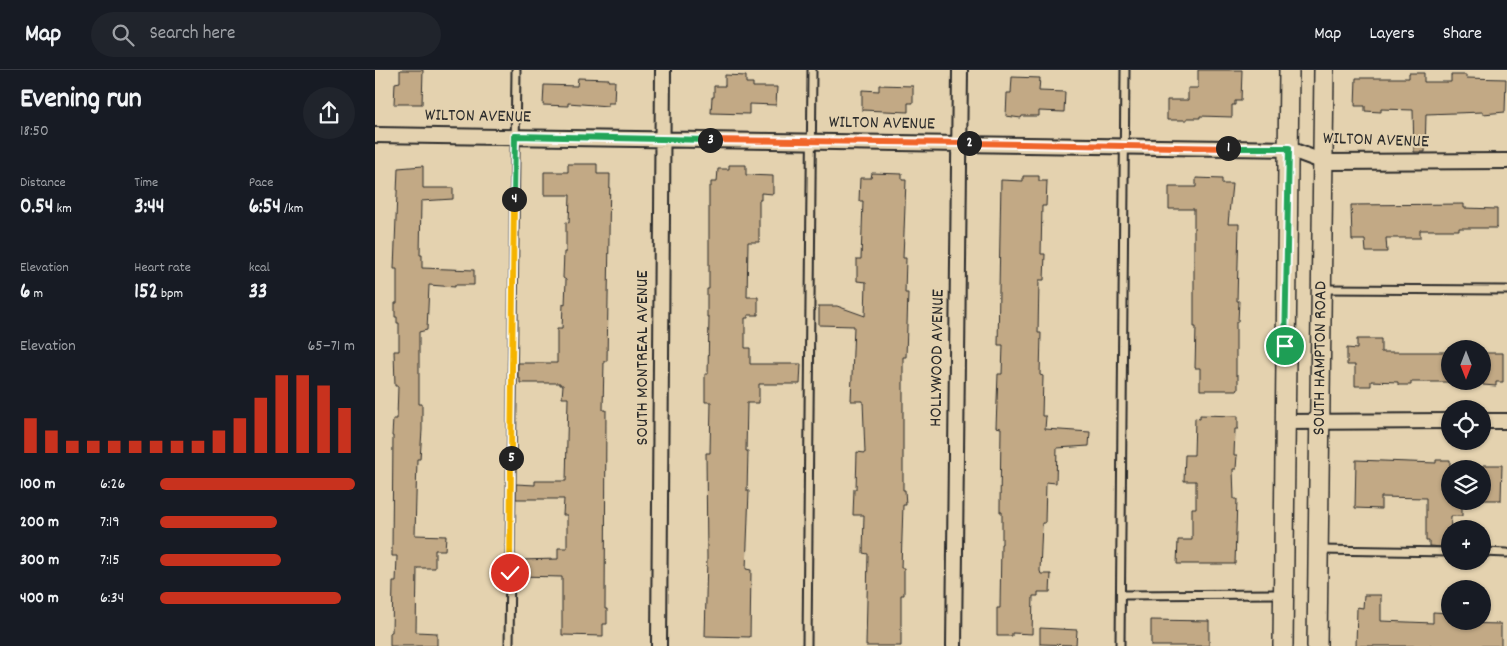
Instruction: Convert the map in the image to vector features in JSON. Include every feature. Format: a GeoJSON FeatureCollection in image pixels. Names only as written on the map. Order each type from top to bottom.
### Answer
{"type":"FeatureCollection","features":[{"type":"Feature","properties":{"kind":"main road","name":"SOUTH HAMPTON ROAD"},"geometry":{"type":"LineString","coordinates":[[1283,646],[1289,70]]}},
{"type":"Feature","properties":{"kind":"main road","name":"SOUTH HAMPTON ROAD"},"geometry":{"type":"LineString","coordinates":[[1317,646],[1324,70]]}},
{"type":"Feature","properties":{"kind":"street","name":"SOUTH MONTREAL AVENUE"},"geometry":{"type":"LineString","coordinates":[[659,646],[663,70]]}},
{"type":"Feature","properties":{"kind":"street","name":"HOLLYWOOD AVENUE"},"geometry":{"type":"LineString","coordinates":[[954,646],[960,70]]}},
{"type":"Feature","properties":{"kind":"street","name":"WILTON AVENUE"},"geometry":{"type":"LineString","coordinates":[[375,135],[1289,148],[1323,162],[1507,161]]}},
{"type":"Feature","properties":{"kind":"street"},"geometry":{"type":"LineString","coordinates":[[1285,422],[1441,421]]}},
{"type":"Feature","properties":{"kind":"street"},"geometry":{"type":"LineString","coordinates":[[1491,421],[1507,421]]}},
{"type":"Feature","properties":{"kind":"lane"},"geometry":{"type":"LineString","coordinates":[[509,646],[516,70]]}},
{"type":"Feature","properties":{"kind":"lane"},"geometry":{"type":"LineString","coordinates":[[807,646],[813,70]]}},
{"type":"Feature","properties":{"kind":"lane"},"geometry":{"type":"LineString","coordinates":[[1120,646],[1125,70]]}},
{"type":"Feature","properties":{"kind":"lane"},"geometry":{"type":"LineString","coordinates":[[1322,289],[1507,290]]}},
{"type":"Feature","properties":{"kind":"lane"},"geometry":{"type":"LineString","coordinates":[[1317,550],[1441,552]]}},
{"type":"Feature","properties":{"kind":"lane"},"geometry":{"type":"LineString","coordinates":[[1491,552],[1507,553]]}},
{"type":"Feature","properties":{"kind":"lane"},"geometry":{"type":"LineString","coordinates":[[1121,595],[1283,594]]}},
{"type":"Feature","properties":{"kind":"building"},"geometry":{"type":"Polygon","coordinates":[[[400,70],[423,70],[422,104],[394,104],[395,83],[400,82],[400,70]]]}},
{"type":"Feature","properties":{"kind":"building"},"geometry":{"type":"Polygon","coordinates":[[[1198,70],[1242,70],[1241,101],[1235,101],[1235,105],[1232,105],[1232,117],[1200,116],[1200,118],[1187,118],[1187,120],[1167,120],[1167,100],[1188,100],[1188,88],[1198,88],[1198,70]]]}},
{"type":"Feature","properties":{"kind":"building"},"geometry":{"type":"Polygon","coordinates":[[[1409,73],[1424,73],[1424,82],[1451,82],[1451,75],[1466,75],[1466,78],[1506,79],[1505,112],[1426,114],[1425,152],[1414,152],[1413,110],[1381,109],[1381,112],[1365,111],[1365,106],[1355,106],[1356,78],[1409,78],[1409,73]]]}},
{"type":"Feature","properties":{"kind":"building"},"geometry":{"type":"Polygon","coordinates":[[[725,75],[746,76],[746,83],[753,83],[753,87],[777,87],[776,105],[749,104],[749,114],[711,113],[714,86],[725,86],[725,75]]]}},
{"type":"Feature","properties":{"kind":"building"},"geometry":{"type":"Polygon","coordinates":[[[1012,77],[1040,78],[1039,91],[1065,92],[1064,112],[1039,111],[1039,116],[1022,116],[1021,118],[1006,116],[1007,93],[1011,93],[1012,77]]]}},
{"type":"Feature","properties":{"kind":"building"},"geometry":{"type":"Polygon","coordinates":[[[578,78],[609,79],[608,81],[615,81],[614,103],[608,103],[608,106],[568,103],[568,106],[543,105],[544,85],[577,86],[578,78]]]}},
{"type":"Feature","properties":{"kind":"building"},"geometry":{"type":"Polygon","coordinates":[[[879,85],[913,86],[913,103],[908,103],[908,112],[862,110],[862,90],[879,91],[879,85]]]}},
{"type":"Feature","properties":{"kind":"building"},"geometry":{"type":"Polygon","coordinates":[[[568,164],[597,164],[597,174],[610,174],[607,361],[604,361],[603,410],[606,410],[605,609],[607,609],[607,624],[603,624],[603,636],[562,635],[562,577],[518,576],[519,560],[558,559],[558,548],[567,548],[567,515],[563,515],[564,499],[516,499],[516,484],[535,485],[535,481],[566,481],[568,398],[562,398],[563,385],[560,385],[560,383],[520,383],[518,363],[557,363],[557,329],[562,329],[563,304],[565,305],[564,252],[566,252],[566,222],[569,223],[570,195],[544,195],[544,172],[568,172],[568,164]]]}},
{"type":"Feature","properties":{"kind":"building"},"geometry":{"type":"Polygon","coordinates":[[[729,165],[746,165],[746,175],[773,176],[773,194],[761,193],[761,200],[759,200],[759,242],[748,242],[747,297],[758,297],[758,315],[748,315],[748,318],[745,318],[745,348],[750,348],[750,364],[801,364],[800,384],[759,384],[759,403],[747,403],[746,451],[748,451],[747,491],[749,491],[746,569],[751,570],[750,637],[705,636],[707,558],[706,453],[710,453],[711,402],[705,402],[705,374],[708,374],[709,187],[711,187],[711,182],[717,182],[718,169],[729,169],[729,165]]]}},
{"type":"Feature","properties":{"kind":"building"},"geometry":{"type":"Polygon","coordinates":[[[423,166],[423,188],[453,188],[453,199],[421,201],[420,255],[422,255],[422,268],[474,270],[474,285],[455,285],[455,287],[429,285],[427,330],[419,332],[419,404],[422,404],[422,430],[420,459],[417,459],[415,535],[446,536],[445,550],[435,550],[435,568],[417,568],[416,632],[437,633],[437,646],[390,646],[393,582],[396,582],[397,556],[392,556],[392,436],[393,419],[397,419],[398,386],[395,386],[394,351],[399,351],[399,323],[397,323],[397,317],[395,317],[397,269],[394,269],[398,168],[423,166]]]}},
{"type":"Feature","properties":{"kind":"building"},"geometry":{"type":"Polygon","coordinates":[[[872,173],[902,174],[902,180],[906,180],[903,258],[906,258],[905,293],[908,293],[906,357],[903,357],[903,490],[905,490],[906,505],[903,505],[901,568],[904,568],[904,595],[901,595],[901,646],[866,646],[868,554],[863,553],[864,515],[853,515],[857,452],[865,453],[863,401],[851,401],[854,326],[819,325],[819,306],[837,306],[865,316],[866,282],[857,281],[857,259],[861,259],[863,201],[859,201],[860,178],[871,178],[872,173]]]}},
{"type":"Feature","properties":{"kind":"building"},"geometry":{"type":"Polygon","coordinates":[[[1023,176],[1039,176],[1039,181],[1047,181],[1046,206],[1042,206],[1041,254],[1045,254],[1044,280],[1039,280],[1038,333],[1041,333],[1040,375],[1043,376],[1042,416],[1046,416],[1045,429],[1090,432],[1089,446],[1057,448],[1056,483],[1046,482],[1045,523],[1042,523],[1040,571],[1041,574],[1051,574],[1050,592],[1038,592],[1038,596],[1033,596],[1032,634],[1012,633],[1012,636],[997,636],[997,608],[1000,608],[1002,544],[1002,512],[1000,512],[1001,428],[996,427],[998,374],[1002,374],[1003,345],[998,345],[1001,180],[1023,181],[1023,176]]]}},
{"type":"Feature","properties":{"kind":"building"},"geometry":{"type":"Polygon","coordinates":[[[1196,178],[1222,179],[1222,184],[1232,184],[1228,224],[1239,224],[1237,301],[1239,301],[1238,322],[1236,322],[1236,375],[1238,375],[1238,390],[1200,390],[1200,368],[1195,368],[1194,209],[1169,209],[1169,187],[1196,187],[1196,178]]]}},
{"type":"Feature","properties":{"kind":"building"},"geometry":{"type":"Polygon","coordinates":[[[1464,204],[1464,208],[1497,209],[1497,228],[1420,230],[1420,238],[1386,238],[1387,252],[1366,252],[1365,240],[1352,240],[1351,205],[1464,204]]]}},
{"type":"Feature","properties":{"kind":"building"},"geometry":{"type":"Polygon","coordinates":[[[1357,339],[1381,339],[1381,352],[1441,352],[1441,382],[1411,382],[1411,385],[1398,385],[1398,382],[1371,381],[1371,386],[1355,386],[1355,365],[1347,365],[1347,348],[1357,349],[1357,339]]]}},
{"type":"Feature","properties":{"kind":"building"},"geometry":{"type":"Polygon","coordinates":[[[1491,353],[1503,353],[1503,382],[1496,382],[1496,386],[1491,386],[1491,353]]]}},
{"type":"Feature","properties":{"kind":"building"},"geometry":{"type":"Polygon","coordinates":[[[1200,415],[1238,416],[1238,429],[1235,429],[1234,455],[1237,455],[1236,469],[1233,469],[1234,499],[1237,499],[1235,564],[1177,564],[1178,540],[1192,540],[1192,508],[1196,508],[1196,481],[1184,481],[1185,455],[1194,455],[1195,418],[1200,419],[1200,415]]]}},
{"type":"Feature","properties":{"kind":"building"},"geometry":{"type":"Polygon","coordinates":[[[1356,460],[1436,463],[1436,460],[1441,460],[1441,510],[1462,510],[1462,516],[1451,516],[1451,520],[1441,520],[1441,547],[1429,546],[1429,541],[1426,541],[1426,498],[1381,497],[1381,509],[1355,508],[1356,460]]]}},
{"type":"Feature","properties":{"kind":"building"},"geometry":{"type":"Polygon","coordinates":[[[1491,465],[1502,465],[1501,500],[1491,500],[1491,465]]]}},
{"type":"Feature","properties":{"kind":"building"},"geometry":{"type":"Polygon","coordinates":[[[1364,595],[1381,595],[1381,621],[1433,623],[1433,612],[1441,612],[1441,630],[1491,630],[1491,624],[1501,624],[1501,646],[1356,646],[1357,607],[1363,608],[1364,595]]]}},
{"type":"Feature","properties":{"kind":"building"},"geometry":{"type":"Polygon","coordinates":[[[1151,620],[1209,621],[1209,646],[1151,646],[1151,620]]]}},
{"type":"Feature","properties":{"kind":"building"},"geometry":{"type":"Polygon","coordinates":[[[1040,628],[1077,630],[1076,645],[1040,644],[1040,628]]]}},
{"type":"Feature","properties":{"kind":"route"},"geometry":{"type":"LineString","coordinates":[[510,573],[515,136],[1289,148],[1285,346]]}}]}
